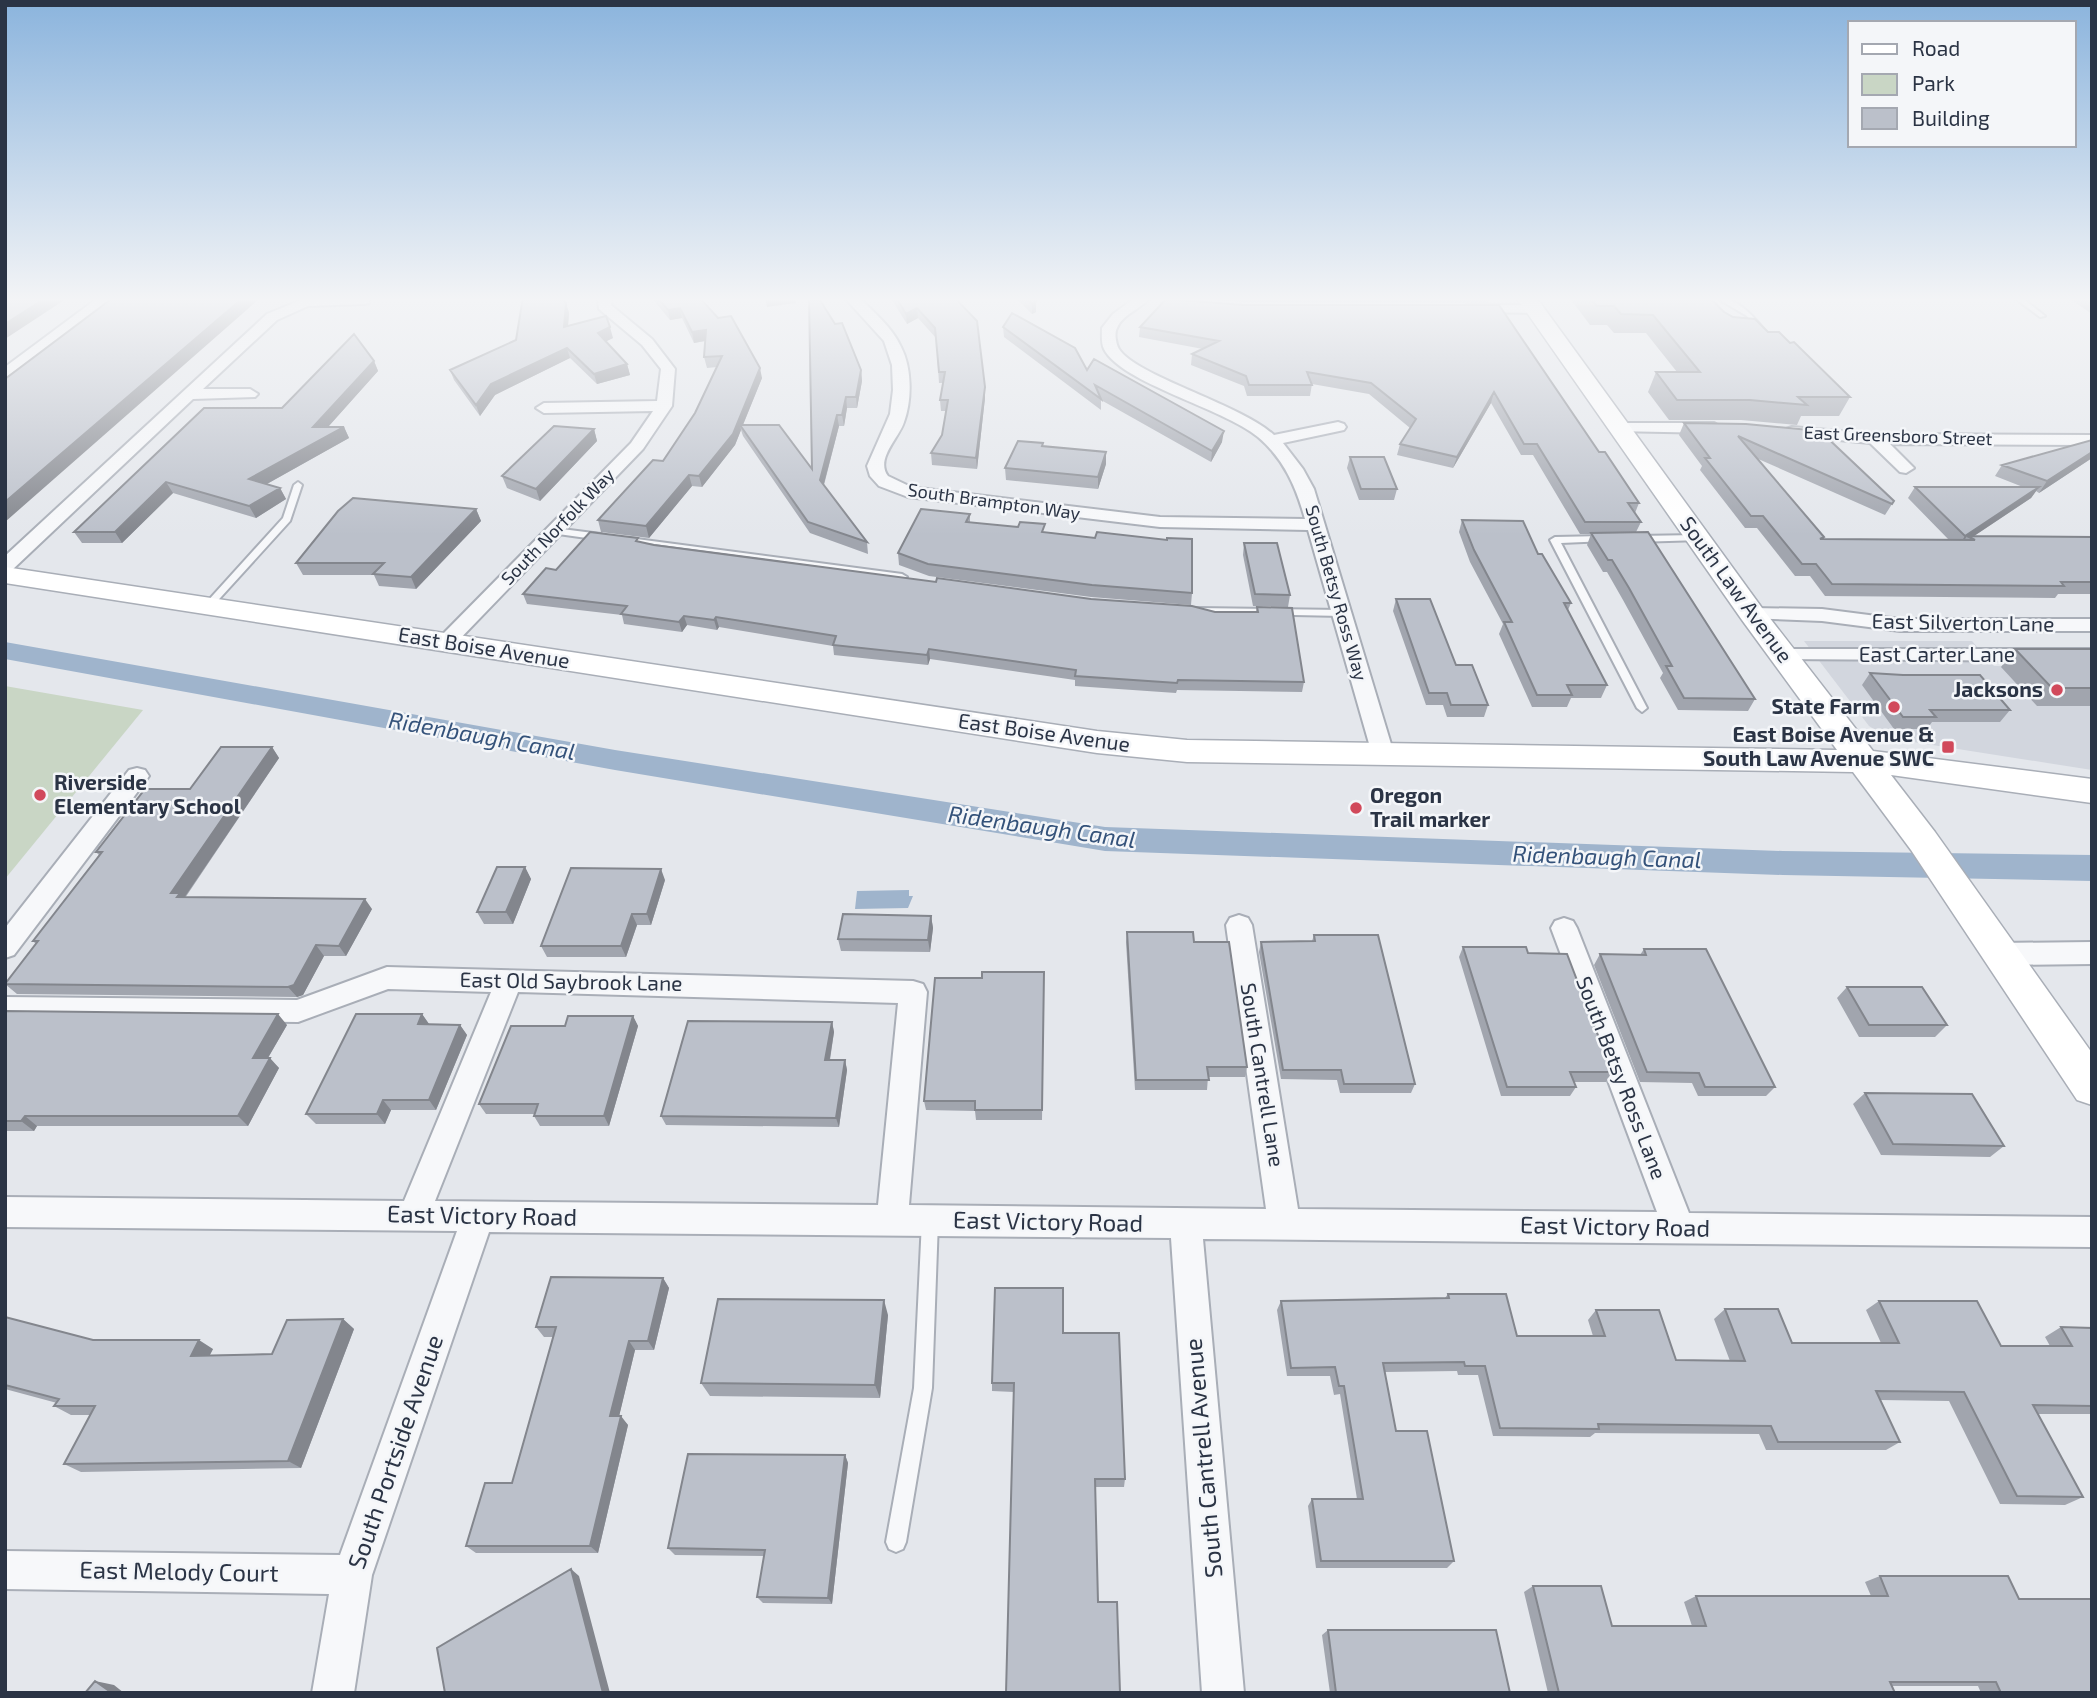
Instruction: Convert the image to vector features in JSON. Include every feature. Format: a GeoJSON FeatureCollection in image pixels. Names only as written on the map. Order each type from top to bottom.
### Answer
{"type":"FeatureCollection","features":[{"type":"Feature","properties":{"kind":"street"},"geometry":{"type":"LineString","coordinates":[[5,566],[209,376]]}},
{"type":"Feature","properties":{"kind":"street","name":"South Norfolk Way"},"geometry":{"type":"LineString","coordinates":[[446,642],[637,446],[664,406],[667,376]]}},
{"type":"Feature","properties":{"kind":"street","name":"South Brampton Way"},"geometry":{"type":"LineString","coordinates":[[901,376],[903,386],[895,423],[876,462],[875,470],[891,487],[908,492],[1121,518],[1199,523],[1315,525]]}},
{"type":"Feature","properties":{"kind":"street","name":"South Betsy Ross Way"},"geometry":{"type":"LineString","coordinates":[[1152,376],[1245,420],[1272,440],[1294,465],[1305,489],[1383,754]]}},
{"type":"Feature","properties":{"kind":"street","name":"South Law Avenue"},"geometry":{"type":"LineString","coordinates":[[1583,376],[1752,614],[1923,841],[2092,1087]]}},
{"type":"Feature","properties":{"kind":"street"},"geometry":{"type":"LineString","coordinates":[[190,394],[250,394]]}},
{"type":"Feature","properties":{"kind":"street"},"geometry":{"type":"LineString","coordinates":[[544,408],[664,406]]}},
{"type":"Feature","properties":{"kind":"street"},"geometry":{"type":"LineString","coordinates":[[1272,440],[1338,427]]}},
{"type":"Feature","properties":{"kind":"street"},"geometry":{"type":"LineString","coordinates":[[1620,428],[1728,428]]}},
{"type":"Feature","properties":{"kind":"street","name":"East Greensboro Street"},"geometry":{"type":"LineString","coordinates":[[1781,431],[1875,439],[2092,440]]}},
{"type":"Feature","properties":{"kind":"street"},"geometry":{"type":"LineString","coordinates":[[1875,439],[1906,468]]}},
{"type":"Feature","properties":{"kind":"street","name":"East Boise Avenue"},"geometry":{"type":"LineString","coordinates":[[5,575],[1097,742],[1187,751],[1861,761],[2092,791]]}},
{"type":"Feature","properties":{"kind":"street","name":"East Silverton Lane"},"geometry":{"type":"LineString","coordinates":[[1752,614],[1822,615],[1899,625],[2092,625]]}},
{"type":"Feature","properties":{"kind":"street","name":"East Carter Lane"},"geometry":{"type":"LineString","coordinates":[[1782,655],[2092,655]]}},
{"type":"Feature","properties":{"kind":"street"},"geometry":{"type":"LineString","coordinates":[[5,948],[137,776]]}},
{"type":"Feature","properties":{"kind":"street","name":"South Cantrell Lane"},"geometry":{"type":"LineString","coordinates":[[1239,925],[1284,1224]]}},
{"type":"Feature","properties":{"kind":"street","name":"South Betsy Ross Lane"},"geometry":{"type":"LineString","coordinates":[[1564,928],[1679,1228]]}},
{"type":"Feature","properties":{"kind":"street"},"geometry":{"type":"LineString","coordinates":[[1999,954],[2092,953]]}},
{"type":"Feature","properties":{"kind":"street","name":"East Old Saybrook Lane"},"geometry":{"type":"LineString","coordinates":[[5,1008],[298,1011],[387,978],[913,992],[891,1221]]}},
{"type":"Feature","properties":{"kind":"street"},"geometry":{"type":"LineString","coordinates":[[414,1215],[509,981]]}},
{"type":"Feature","properties":{"kind":"street","name":"East Victory Road"},"geometry":{"type":"LineString","coordinates":[[5,1212],[2092,1232]]}},
{"type":"Feature","properties":{"kind":"street","name":"South Portside Avenue"},"geometry":{"type":"LineString","coordinates":[[333,1693],[352,1575],[479,1216]]}},
{"type":"Feature","properties":{"kind":"street","name":"South Cantrell Avenue"},"geometry":{"type":"LineString","coordinates":[[1185,1223],[1223,1693]]}},
{"type":"Feature","properties":{"kind":"street","name":"East Melody Court"},"geometry":{"type":"LineString","coordinates":[[5,1570],[352,1575]]}},
{"type":"Feature","properties":{"kind":"lane"},"geometry":{"type":"LineString","coordinates":[[208,606],[287,519],[298,485]]}},
{"type":"Feature","properties":{"kind":"lane"},"geometry":{"type":"LineString","coordinates":[[554,531],[917,579]]}},
{"type":"Feature","properties":{"kind":"lane"},"geometry":{"type":"LineString","coordinates":[[1623,539],[1699,538]]}},
{"type":"Feature","properties":{"kind":"lane"},"geometry":{"type":"LineString","coordinates":[[1610,539],[1555,540],[1642,708]]}},
{"type":"Feature","properties":{"kind":"lane"},"geometry":{"type":"LineString","coordinates":[[1185,610],[1342,613]]}},
{"type":"Feature","properties":{"kind":"lane"},"geometry":{"type":"LineString","coordinates":[[896,1542],[923,1388],[930,1221]]}},
{"type":"Feature","properties":{"kind":"shaded area"},"geometry":{"type":"Polygon","coordinates":[[[1804,641],[1972,641],[1994,666],[2092,667],[2092,770],[1888,738],[1869,726],[1804,641]]]}},
{"type":"Feature","properties":{"kind":"green space","name":"Riverside Elementary School"},"geometry":{"type":"Polygon","coordinates":[[[5,686],[143,710],[5,879],[5,686]]]}},
{"type":"Feature","properties":{"kind":"water"},"geometry":{"type":"Polygon","coordinates":[[[909,890],[909,896],[913,896],[908,908],[855,909],[857,891],[909,890]]]}},
{"type":"Feature","properties":{"kind":"building"},"geometry":{"type":"Polygon","coordinates":[[[9,376],[152,376],[5,502],[5,379],[9,376]]]}},
{"type":"Feature","properties":{"kind":"building"},"geometry":{"type":"Polygon","coordinates":[[[313,376],[360,376],[313,427],[344,427],[249,479],[280,488],[249,506],[166,482],[115,532],[74,532],[204,408],[282,408],[313,376]]]}},
{"type":"Feature","properties":{"kind":"building"},"geometry":{"type":"Polygon","coordinates":[[[455,376],[507,376],[491,384],[476,405],[455,376]]]}},
{"type":"Feature","properties":{"kind":"building"},"geometry":{"type":"Polygon","coordinates":[[[712,376],[757,376],[733,434],[699,476],[689,475],[646,526],[598,520],[653,460],[663,461],[695,413],[712,376]]]}},
{"type":"Feature","properties":{"kind":"building"},"geometry":{"type":"Polygon","coordinates":[[[810,376],[860,376],[856,397],[846,397],[842,415],[837,415],[820,480],[867,542],[808,522],[740,425],[779,425],[812,469],[810,376]]]}},
{"type":"Feature","properties":{"kind":"building"},"geometry":{"type":"Polygon","coordinates":[[[944,376],[984,376],[985,387],[976,458],[931,453],[942,435],[948,400],[940,400],[944,376]]]}},
{"type":"Feature","properties":{"kind":"building"},"geometry":{"type":"Polygon","coordinates":[[[1070,376],[1125,376],[1224,431],[1212,451],[1095,385],[1101,399],[1070,376]]]}},
{"type":"Feature","properties":{"kind":"building"},"geometry":{"type":"Polygon","coordinates":[[[1246,376],[1309,376],[1312,385],[1249,385],[1246,376]]]}},
{"type":"Feature","properties":{"kind":"building"},"geometry":{"type":"Polygon","coordinates":[[[1332,376],[1547,376],[1599,452],[1605,452],[1639,503],[1628,503],[1641,522],[1585,522],[1537,444],[1524,444],[1494,392],[1457,457],[1400,444],[1416,419],[1371,383],[1332,376]]]}},
{"type":"Feature","properties":{"kind":"building"},"geometry":{"type":"Polygon","coordinates":[[[1659,376],[1829,376],[1850,397],[1798,397],[1807,405],[1750,400],[1677,400],[1659,376]]]}},
{"type":"Feature","properties":{"kind":"building"},"geometry":{"type":"Polygon","coordinates":[[[1684,423],[1746,424],[1820,431],[1894,501],[1892,504],[1738,436],[1824,537],[1820,539],[1975,540],[1967,536],[2092,537],[2092,582],[2061,582],[2064,586],[1832,584],[1816,564],[1802,564],[1763,516],[1751,516],[1705,458],[1710,458],[1684,423]]]}},
{"type":"Feature","properties":{"kind":"building"},"geometry":{"type":"Polygon","coordinates":[[[554,426],[594,429],[536,489],[502,476],[554,426]]]}},
{"type":"Feature","properties":{"kind":"building"},"geometry":{"type":"Polygon","coordinates":[[[2092,440],[2092,452],[2047,481],[2002,465],[2092,440]]]}},
{"type":"Feature","properties":{"kind":"building"},"geometry":{"type":"Polygon","coordinates":[[[1018,441],[1106,452],[1098,477],[1005,468],[1018,441]]]}},
{"type":"Feature","properties":{"kind":"building"},"geometry":{"type":"Polygon","coordinates":[[[1350,457],[1384,457],[1397,489],[1361,489],[1350,457]]]}},
{"type":"Feature","properties":{"kind":"building"},"geometry":{"type":"Polygon","coordinates":[[[1915,487],[2039,487],[1965,536],[1915,487]]]}},
{"type":"Feature","properties":{"kind":"building"},"geometry":{"type":"Polygon","coordinates":[[[353,498],[476,509],[411,577],[373,574],[384,563],[296,563],[338,511],[353,498]]]}},
{"type":"Feature","properties":{"kind":"building"},"geometry":{"type":"Polygon","coordinates":[[[921,509],[970,514],[966,522],[1018,527],[1020,522],[1045,524],[1042,532],[1095,538],[1097,532],[1167,540],[1192,539],[1192,593],[1092,585],[928,564],[898,553],[921,509]]]}},
{"type":"Feature","properties":{"kind":"building"},"geometry":{"type":"Polygon","coordinates":[[[1462,520],[1523,521],[1538,554],[1542,554],[1571,603],[1564,603],[1607,685],[1567,685],[1572,695],[1537,695],[1504,622],[1512,622],[1474,550],[1462,520]]]}},
{"type":"Feature","properties":{"kind":"building"},"geometry":{"type":"Polygon","coordinates":[[[590,532],[638,538],[636,541],[654,545],[936,582],[937,578],[1091,599],[1192,606],[1215,612],[1258,612],[1257,607],[1292,608],[1304,682],[1178,680],[1177,683],[1075,676],[1076,670],[929,649],[927,655],[833,645],[836,636],[716,617],[714,620],[684,616],[679,622],[621,614],[627,606],[523,594],[546,568],[556,570],[590,532]]]}},
{"type":"Feature","properties":{"kind":"building"},"geometry":{"type":"Polygon","coordinates":[[[1648,532],[1755,699],[1684,698],[1666,666],[1672,666],[1629,588],[1591,533],[1648,532]]]}},
{"type":"Feature","properties":{"kind":"building"},"geometry":{"type":"Polygon","coordinates":[[[1244,543],[1277,543],[1290,595],[1255,594],[1244,543]]]}},
{"type":"Feature","properties":{"kind":"building"},"geometry":{"type":"Polygon","coordinates":[[[1396,599],[1430,599],[1456,665],[1472,665],[1488,705],[1451,705],[1447,693],[1429,693],[1396,599]]]}},
{"type":"Feature","properties":{"kind":"building"},"geometry":{"type":"Polygon","coordinates":[[[2015,649],[2092,649],[2092,688],[2052,688],[2015,649]]]}},
{"type":"Feature","properties":{"kind":"building"},"geometry":{"type":"Polygon","coordinates":[[[1870,673],[1980,675],[2010,710],[1930,710],[1936,717],[1903,717],[1870,673]]]}},
{"type":"Feature","properties":{"kind":"building"},"geometry":{"type":"Polygon","coordinates":[[[221,747],[272,747],[171,893],[180,893],[177,897],[365,899],[339,946],[316,945],[294,985],[288,987],[5,984],[38,941],[33,941],[102,852],[96,852],[145,789],[190,789],[221,747]]]}},
{"type":"Feature","properties":{"kind":"building"},"geometry":{"type":"Polygon","coordinates":[[[497,867],[525,867],[506,912],[477,912],[497,867]]]}},
{"type":"Feature","properties":{"kind":"building"},"geometry":{"type":"Polygon","coordinates":[[[571,868],[661,869],[647,914],[632,914],[621,946],[541,946],[571,868]]]}},
{"type":"Feature","properties":{"kind":"building"},"geometry":{"type":"Polygon","coordinates":[[[843,914],[931,916],[928,940],[838,939],[843,914]]]}},
{"type":"Feature","properties":{"kind":"building"},"geometry":{"type":"Polygon","coordinates":[[[1127,932],[1193,932],[1194,942],[1229,942],[1247,1067],[1207,1067],[1209,1080],[1136,1080],[1127,932]]]}},
{"type":"Feature","properties":{"kind":"building"},"geometry":{"type":"Polygon","coordinates":[[[1314,935],[1378,935],[1415,1084],[1344,1084],[1341,1070],[1283,1070],[1261,942],[1315,941],[1314,935]]]}},
{"type":"Feature","properties":{"kind":"building"},"geometry":{"type":"Polygon","coordinates":[[[1463,947],[1526,947],[1528,953],[1567,954],[1612,1072],[1570,1072],[1576,1087],[1507,1087],[1463,947]]]}},
{"type":"Feature","properties":{"kind":"building"},"geometry":{"type":"Polygon","coordinates":[[[1644,949],[1706,949],[1775,1087],[1705,1087],[1699,1073],[1647,1072],[1600,954],[1646,955],[1644,949]]]}},
{"type":"Feature","properties":{"kind":"building"},"geometry":{"type":"Polygon","coordinates":[[[982,972],[1044,972],[1042,1110],[975,1110],[975,1101],[924,1101],[935,978],[982,978],[982,972]]]}},
{"type":"Feature","properties":{"kind":"building"},"geometry":{"type":"Polygon","coordinates":[[[1847,987],[1922,987],[1947,1025],[1869,1025],[1847,987]]]}},
{"type":"Feature","properties":{"kind":"building"},"geometry":{"type":"Polygon","coordinates":[[[5,1011],[278,1014],[253,1058],[270,1058],[238,1116],[25,1116],[21,1121],[5,1121],[5,1011]]]}},
{"type":"Feature","properties":{"kind":"building"},"geometry":{"type":"Polygon","coordinates":[[[356,1014],[422,1014],[418,1024],[460,1025],[429,1100],[383,1100],[377,1114],[306,1114],[356,1014]]]}},
{"type":"Feature","properties":{"kind":"building"},"geometry":{"type":"Polygon","coordinates":[[[568,1016],[633,1016],[604,1116],[534,1116],[538,1104],[479,1104],[511,1026],[565,1026],[568,1016]]]}},
{"type":"Feature","properties":{"kind":"building"},"geometry":{"type":"Polygon","coordinates":[[[688,1021],[832,1022],[825,1060],[845,1060],[836,1118],[661,1116],[688,1021]]]}},
{"type":"Feature","properties":{"kind":"building"},"geometry":{"type":"Polygon","coordinates":[[[1865,1093],[1972,1094],[2004,1146],[1893,1144],[1865,1093]]]}},
{"type":"Feature","properties":{"kind":"building"},"geometry":{"type":"Polygon","coordinates":[[[551,1277],[663,1278],[648,1341],[629,1341],[610,1416],[621,1416],[590,1546],[466,1546],[485,1483],[512,1483],[556,1327],[536,1327],[551,1277]]]}},
{"type":"Feature","properties":{"kind":"building"},"geometry":{"type":"Polygon","coordinates":[[[995,1288],[1063,1288],[1063,1333],[1119,1333],[1125,1479],[1095,1479],[1098,1602],[1117,1602],[1120,1693],[1006,1693],[1014,1383],[992,1383],[995,1288]]]}},
{"type":"Feature","properties":{"kind":"building"},"geometry":{"type":"Polygon","coordinates":[[[1448,1294],[1506,1294],[1517,1336],[1605,1336],[1596,1310],[1659,1310],[1676,1360],[1745,1361],[1725,1309],[1778,1309],[1792,1343],[1899,1343],[1879,1301],[1977,1301],[2001,1346],[2072,1346],[2061,1327],[2092,1328],[2092,1406],[2033,1405],[2083,1497],[2017,1496],[1964,1392],[1876,1391],[1900,1442],[1778,1442],[1771,1426],[1598,1424],[1599,1429],[1500,1428],[1485,1366],[1465,1366],[1464,1362],[1383,1363],[1396,1431],[1427,1431],[1454,1561],[1321,1561],[1312,1499],[1363,1499],[1344,1386],[1339,1386],[1335,1367],[1291,1368],[1281,1301],[1449,1298],[1448,1294]]]}},
{"type":"Feature","properties":{"kind":"building"},"geometry":{"type":"Polygon","coordinates":[[[718,1299],[884,1300],[875,1385],[701,1383],[718,1299]]]}},
{"type":"Feature","properties":{"kind":"building"},"geometry":{"type":"Polygon","coordinates":[[[5,1317],[93,1340],[199,1340],[191,1356],[272,1354],[287,1320],[343,1319],[288,1461],[64,1464],[95,1406],[54,1406],[59,1399],[5,1385],[5,1317]]]}},
{"type":"Feature","properties":{"kind":"building"},"geometry":{"type":"Polygon","coordinates":[[[688,1454],[845,1455],[828,1598],[757,1597],[765,1550],[668,1548],[688,1454]]]}},
{"type":"Feature","properties":{"kind":"building"},"geometry":{"type":"Polygon","coordinates":[[[571,1569],[603,1693],[445,1693],[437,1648],[571,1569]]]}},
{"type":"Feature","properties":{"kind":"building"},"geometry":{"type":"Polygon","coordinates":[[[1880,1576],[2008,1576],[2019,1599],[2092,1599],[2092,1693],[2001,1693],[1996,1682],[1890,1682],[1895,1693],[1559,1693],[1533,1586],[1601,1586],[1612,1626],[1706,1626],[1696,1596],[1888,1596],[1880,1576]]]}},
{"type":"Feature","properties":{"kind":"building"},"geometry":{"type":"Polygon","coordinates":[[[1328,1630],[1496,1630],[1510,1693],[1336,1693],[1328,1630]]]}},
{"type":"Feature","properties":{"kind":"building"},"geometry":{"type":"Polygon","coordinates":[[[95,1681],[112,1693],[85,1693],[95,1681]]]}},
{"type":"Feature","properties":{"kind":"waterway","name":"Ridenbaugh Canal"},"geometry":{"type":"LineString","coordinates":[[5,650],[615,760],[1105,839],[1783,863],[2092,868]]}},
{"type":"Feature","properties":{"kind":"place","name":"Jacksons"},"geometry":{"type":"Point","coordinates":[2057,690]}},
{"type":"Feature","properties":{"kind":"place","name":"State Farm"},"geometry":{"type":"Point","coordinates":[1894,707]}},
{"type":"Feature","properties":{"kind":"place","name":"East Boise Avenue & South Law Avenue SWC"},"geometry":{"type":"Point","coordinates":[1948,747]}},
{"type":"Feature","properties":{"kind":"place","name":"Riverside Elementary School"},"geometry":{"type":"Point","coordinates":[40,795]}},
{"type":"Feature","properties":{"kind":"place","name":"Oregon Trail marker"},"geometry":{"type":"Point","coordinates":[1356,808]}}]}
